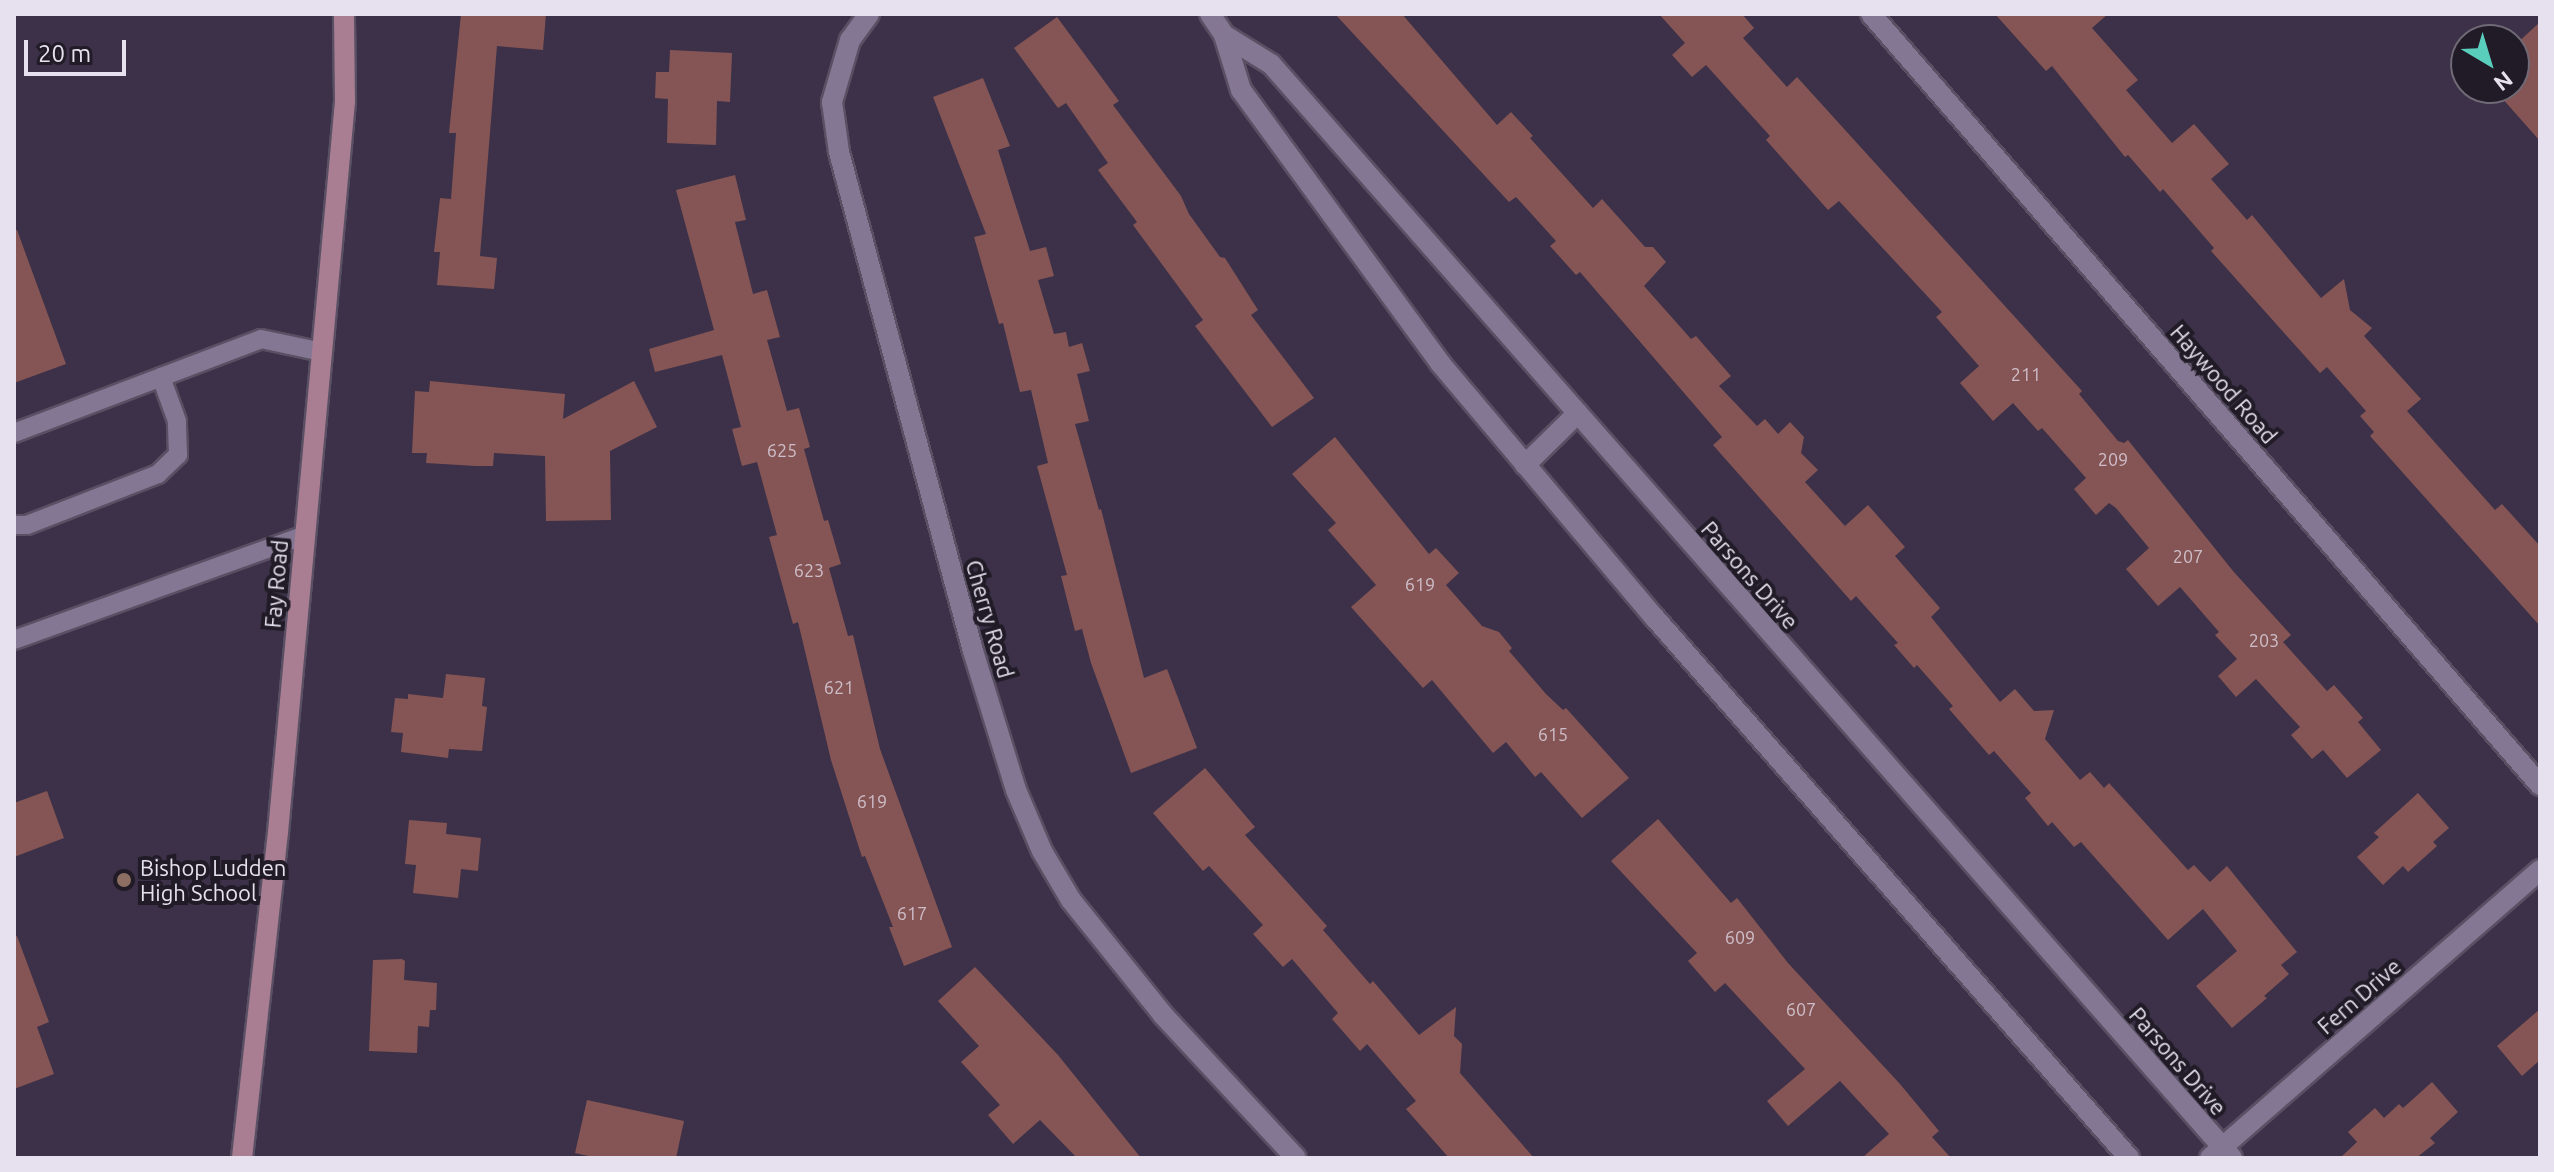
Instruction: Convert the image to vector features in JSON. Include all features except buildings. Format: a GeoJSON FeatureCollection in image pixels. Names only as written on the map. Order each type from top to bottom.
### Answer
{"type":"FeatureCollection","features":[{"type":"Feature","properties":{"kind":"street","name":"Fay Road"},"geometry":{"type":"LineString","coordinates":[[242,1158],[345,101],[344,14]]}},
{"type":"Feature","properties":{"kind":"street","name":"Cherry Road"},"geometry":{"type":"LineString","coordinates":[[869,14],[850,40],[832,102],[839,152],[973,651],[1016,790],[1042,851],[1071,900],[1163,1015],[1296,1158]]}},
{"type":"Feature","properties":{"kind":"street","name":"Parsons Drive"},"geometry":{"type":"LineString","coordinates":[[1210,14],[1224,35],[1241,90],[1440,363],[1525,465],[2129,1158]]}},
{"type":"Feature","properties":{"kind":"street","name":"Haywood Road"},"geometry":{"type":"LineString","coordinates":[[1871,14],[2540,785]]}},
{"type":"Feature","properties":{"kind":"street","name":"Parsons Drive"},"geometry":{"type":"LineString","coordinates":[[1224,35],[1271,64],[2221,1155]]}},
{"type":"Feature","properties":{"kind":"street"},"geometry":{"type":"LineString","coordinates":[[1525,465],[1578,413]]}},
{"type":"Feature","properties":{"kind":"street","name":"Fern Drive"},"geometry":{"type":"LineString","coordinates":[[2221,1155],[2540,870]]}},
{"type":"Feature","properties":{"kind":"lane"},"geometry":{"type":"LineString","coordinates":[[14,433],[261,339],[322,352]]}},
{"type":"Feature","properties":{"kind":"lane"},"geometry":{"type":"LineString","coordinates":[[14,525],[27,525],[158,474],[178,455],[177,421],[161,377]]}},
{"type":"Feature","properties":{"kind":"lane"},"geometry":{"type":"LineString","coordinates":[[14,640],[305,535]]}},
{"type":"Feature","properties":{"kind":"place","name":"Bishop Ludden High School"},"geometry":{"type":"Point","coordinates":[124,880]}}]}
